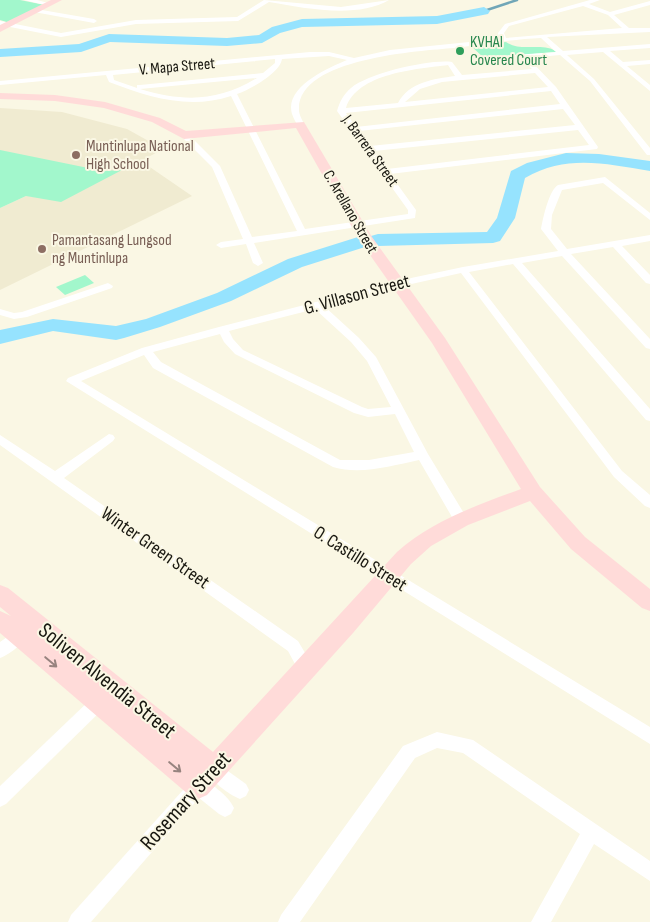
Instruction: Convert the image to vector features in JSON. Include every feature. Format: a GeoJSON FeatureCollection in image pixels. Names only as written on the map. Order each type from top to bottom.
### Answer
{"type":"FeatureCollection","features":[{"type":"Feature","properties":{"kind":"street"},"geometry":{"type":"LineString","coordinates":[[27,0],[54,2]]}},
{"type":"Feature","properties":{"kind":"street"},"geometry":{"type":"LineString","coordinates":[[3,25],[58,35],[141,22],[236,19],[268,0],[338,10],[366,6],[386,0]]}},
{"type":"Feature","properties":{"kind":"street"},"geometry":{"type":"LineString","coordinates":[[503,40],[501,33],[507,25],[597,0]]}},
{"type":"Feature","properties":{"kind":"street"},"geometry":{"type":"LineString","coordinates":[[3,25],[54,2]]}},
{"type":"Feature","properties":{"kind":"street"},"geometry":{"type":"LineString","coordinates":[[610,14],[650,3]]}},
{"type":"Feature","properties":{"kind":"street"},"geometry":{"type":"LineString","coordinates":[[584,4],[610,14],[626,29]]}},
{"type":"Feature","properties":{"kind":"street"},"geometry":{"type":"LineString","coordinates":[[638,6],[650,11]]}},
{"type":"Feature","properties":{"kind":"street"},"geometry":{"type":"LineString","coordinates":[[36,11],[94,21]]}},
{"type":"Feature","properties":{"kind":"street","name":"C. Arellano Street"},"geometry":{"type":"LineString","coordinates":[[650,30],[626,29],[503,40],[384,54],[354,60],[322,75],[303,89],[297,99],[295,110],[300,124],[356,224],[439,342],[533,492],[578,543],[650,602]]}},
{"type":"Feature","properties":{"kind":"street"},"geometry":{"type":"LineString","coordinates":[[543,37],[592,80],[649,150]]}},
{"type":"Feature","properties":{"kind":"street"},"geometry":{"type":"LineString","coordinates":[[487,59],[650,46]]}},
{"type":"Feature","properties":{"kind":"street"},"geometry":{"type":"LineString","coordinates":[[605,50],[650,89]]}},
{"type":"Feature","properties":{"kind":"street","name":"V. Mapa Street"},"geometry":{"type":"LineString","coordinates":[[0,82],[319,54],[354,60]]}},
{"type":"Feature","properties":{"kind":"street"},"geometry":{"type":"LineString","coordinates":[[385,172],[594,147],[553,89],[523,56]]}},
{"type":"Feature","properties":{"kind":"street"},"geometry":{"type":"LineString","coordinates":[[109,73],[111,81],[131,88],[176,100],[201,101],[234,95],[249,88],[278,64],[279,58]]}},
{"type":"Feature","properties":{"kind":"street"},"geometry":{"type":"LineString","coordinates":[[622,64],[650,62]]}},
{"type":"Feature","properties":{"kind":"street","name":"J. Barrera Street"},"geometry":{"type":"LineString","coordinates":[[356,224],[401,220],[412,216],[412,210],[341,111],[344,99],[362,83],[396,72],[450,63],[461,79]]}},
{"type":"Feature","properties":{"kind":"street"},"geometry":{"type":"LineString","coordinates":[[401,104],[403,98],[417,87],[461,79],[538,71]]}},
{"type":"Feature","properties":{"kind":"street"},"geometry":{"type":"LineString","coordinates":[[131,88],[267,75]]}},
{"type":"Feature","properties":{"kind":"street"},"geometry":{"type":"LineString","coordinates":[[640,79],[650,78]]}},
{"type":"Feature","properties":{"kind":"street"},"geometry":{"type":"LineString","coordinates":[[341,111],[553,89]]}},
{"type":"Feature","properties":{"kind":"street"},"geometry":{"type":"LineString","coordinates":[[234,95],[302,232]]}},
{"type":"Feature","properties":{"kind":"street"},"geometry":{"type":"LineString","coordinates":[[0,96],[54,98],[106,105],[156,120],[184,135],[216,166],[230,192],[258,263]]}},
{"type":"Feature","properties":{"kind":"street"},"geometry":{"type":"LineString","coordinates":[[355,129],[566,106]]}},
{"type":"Feature","properties":{"kind":"street"},"geometry":{"type":"LineString","coordinates":[[184,135],[300,124]]}},
{"type":"Feature","properties":{"kind":"street"},"geometry":{"type":"LineString","coordinates":[[369,149],[581,127]]}},
{"type":"Feature","properties":{"kind":"street"},"geometry":{"type":"LineString","coordinates":[[650,217],[605,180],[558,188],[548,215],[546,228],[564,252],[650,346]]}},
{"type":"Feature","properties":{"kind":"street"},"geometry":{"type":"LineString","coordinates":[[222,245],[356,224]]}},
{"type":"Feature","properties":{"kind":"street","name":"G. Villason Street"},"geometry":{"type":"LineString","coordinates":[[72,381],[146,350],[397,284],[463,270],[650,238]]}},
{"type":"Feature","properties":{"kind":"street"},"geometry":{"type":"LineString","coordinates":[[615,244],[650,281]]}},
{"type":"Feature","properties":{"kind":"street"},"geometry":{"type":"LineString","coordinates":[[515,261],[650,417]]}},
{"type":"Feature","properties":{"kind":"street"},"geometry":{"type":"LineString","coordinates":[[463,270],[618,474],[650,503]]}},
{"type":"Feature","properties":{"kind":"street"},"geometry":{"type":"LineString","coordinates":[[0,312],[14,316],[23,315],[108,286]]}},
{"type":"Feature","properties":{"kind":"street"},"geometry":{"type":"LineString","coordinates":[[318,306],[364,349],[422,455],[461,520]]}},
{"type":"Feature","properties":{"kind":"street"},"geometry":{"type":"LineString","coordinates":[[223,329],[228,340],[239,352],[358,410],[368,413],[397,410]]}},
{"type":"Feature","properties":{"kind":"street"},"geometry":{"type":"LineString","coordinates":[[146,350],[157,365],[337,464],[353,467],[369,466],[422,455]]}},
{"type":"Feature","properties":{"kind":"street","name":"O. Castillo Street"},"geometry":{"type":"LineString","coordinates":[[72,381],[650,736]]}},
{"type":"Feature","properties":{"kind":"street"},"geometry":{"type":"LineString","coordinates":[[55,478],[109,438]]}},
{"type":"Feature","properties":{"kind":"street","name":"Winter Green Street"},"geometry":{"type":"LineString","coordinates":[[0,439],[293,646],[299,672]]}},
{"type":"Feature","properties":{"kind":"street","name":"Rosemary Street"},"geometry":{"type":"LineString","coordinates":[[78,922],[299,672],[424,540],[461,520],[533,492]]}},
{"type":"Feature","properties":{"kind":"street","name":"Soliven Alvendia Street"},"geometry":{"type":"LineString","coordinates":[[0,594],[26,629],[99,702],[206,777]]}},
{"type":"Feature","properties":{"kind":"street","name":"Soliven Alvendia Street"},"geometry":{"type":"LineString","coordinates":[[0,620],[26,629],[206,777]]}},
{"type":"Feature","properties":{"kind":"street"},"geometry":{"type":"LineString","coordinates":[[0,651],[26,629]]}},
{"type":"Feature","properties":{"kind":"street"},"geometry":{"type":"LineString","coordinates":[[0,798],[99,702]]}},
{"type":"Feature","properties":{"kind":"street"},"geometry":{"type":"LineString","coordinates":[[288,922],[409,752],[437,740],[468,746],[650,872]]}},
{"type":"Feature","properties":{"kind":"street"},"geometry":{"type":"LineString","coordinates":[[206,777],[240,790]]}},
{"type":"Feature","properties":{"kind":"street"},"geometry":{"type":"LineString","coordinates":[[206,777],[225,808]]}},
{"type":"Feature","properties":{"kind":"street"},"geometry":{"type":"LineString","coordinates":[[541,922],[591,831]]}},
{"type":"Feature","properties":{"kind":"shaded area"},"geometry":{"type":"Polygon","coordinates":[[[0,108],[62,112],[127,129],[163,149],[141,161],[192,196],[0,290],[0,208],[26,196],[0,190],[0,108]]]}},
{"type":"Feature","properties":{"kind":"green space"},"geometry":{"type":"Polygon","coordinates":[[[0,0],[20,0],[45,5],[10,23],[0,20],[0,0]]]}},
{"type":"Feature","properties":{"kind":"green space"},"geometry":{"type":"Polygon","coordinates":[[[506,42],[519,47],[545,47],[557,52],[484,58],[470,45],[506,42]]]}},
{"type":"Feature","properties":{"kind":"green space"},"geometry":{"type":"Polygon","coordinates":[[[0,150],[103,171],[122,170],[61,202],[26,196],[0,208],[0,150]]]}},
{"type":"Feature","properties":{"kind":"green space"},"geometry":{"type":"Polygon","coordinates":[[[85,275],[94,283],[65,295],[56,287],[85,275]]]}},
{"type":"Feature","properties":{"kind":"waterway"},"geometry":{"type":"LineString","coordinates":[[484,11],[517,0]]}},
{"type":"Feature","properties":{"kind":"waterway"},"geometry":{"type":"LineString","coordinates":[[0,53],[81,48],[109,38],[227,42],[262,39],[276,30],[302,23],[437,20],[484,11]]}},
{"type":"Feature","properties":{"kind":"waterway"},"geometry":{"type":"LineString","coordinates":[[378,240],[493,237],[506,218],[517,175],[533,166],[549,161],[582,157],[650,166]]}},
{"type":"Feature","properties":{"kind":"waterway"},"geometry":{"type":"LineString","coordinates":[[0,337],[12,336],[53,325],[116,333],[153,323],[224,297],[295,263],[358,243]]}},
{"type":"Feature","properties":{"kind":"place","name":"KVHAI Covered Court"},"geometry":{"type":"Point","coordinates":[460,51]}},
{"type":"Feature","properties":{"kind":"place","name":"Muntinlupa National High School"},"geometry":{"type":"Point","coordinates":[76,155]}},
{"type":"Feature","properties":{"kind":"place","name":"Pamantasang Lungsod ng Muntinlupa"},"geometry":{"type":"Point","coordinates":[42,249]}}]}
